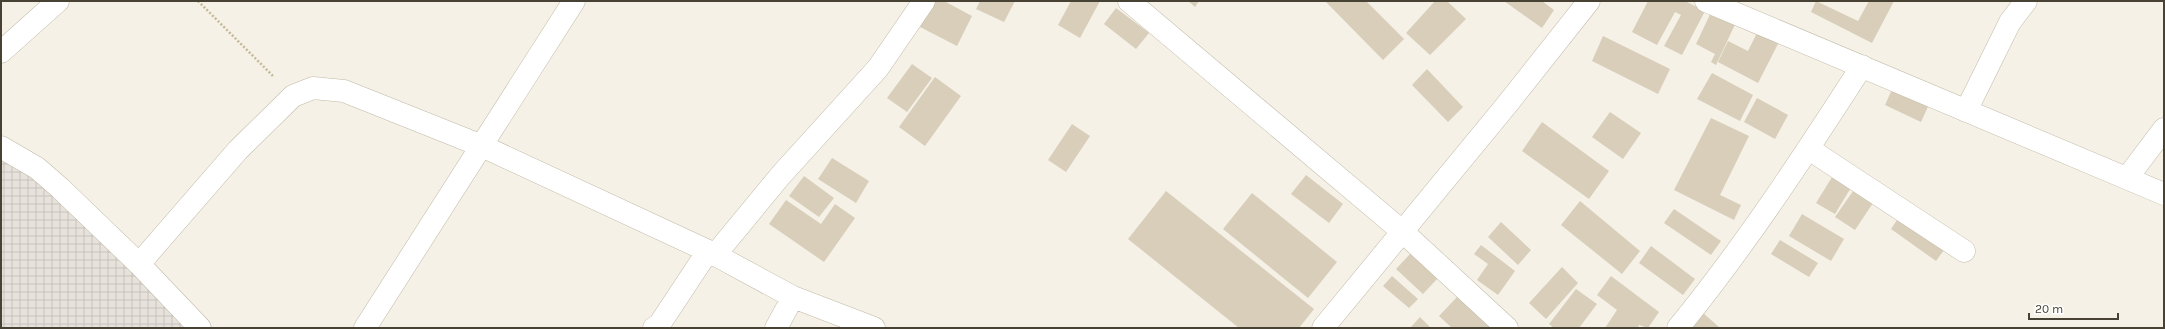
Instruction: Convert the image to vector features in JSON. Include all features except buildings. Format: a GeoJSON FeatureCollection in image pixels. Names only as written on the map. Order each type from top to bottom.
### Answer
{"type":"FeatureCollection","features":[{"type":"Feature","properties":{"kind":"street"},"geometry":{"type":"LineString","coordinates":[[1,52],[58,1]]}},
{"type":"Feature","properties":{"kind":"street"},"geometry":{"type":"LineString","coordinates":[[365,328],[574,1]]}},
{"type":"Feature","properties":{"kind":"street"},"geometry":{"type":"LineString","coordinates":[[654,328],[659,325],[720,246],[781,175],[878,68],[924,1]]}},
{"type":"Feature","properties":{"kind":"street"},"geometry":{"type":"LineString","coordinates":[[1129,1],[1403,232],[1507,328]]}},
{"type":"Feature","properties":{"kind":"street"},"geometry":{"type":"LineString","coordinates":[[1323,328],[1403,232],[1589,1]]}},
{"type":"Feature","properties":{"kind":"street"},"geometry":{"type":"LineString","coordinates":[[1706,1],[2164,194]]}},
{"type":"Feature","properties":{"kind":"street"},"geometry":{"type":"LineString","coordinates":[[1966,111],[2010,22],[2026,1]]}},
{"type":"Feature","properties":{"kind":"street"},"geometry":{"type":"LineString","coordinates":[[1678,328],[1706,293],[1809,148],[1862,66]]}},
{"type":"Feature","properties":{"kind":"street"},"geometry":{"type":"LineString","coordinates":[[140,264],[238,150],[293,96],[313,88],[344,91],[482,146],[720,246],[793,297],[874,328]]}},
{"type":"Feature","properties":{"kind":"street"},"geometry":{"type":"LineString","coordinates":[[2127,178],[2164,129]]}},
{"type":"Feature","properties":{"kind":"street"},"geometry":{"type":"LineString","coordinates":[[1,147],[37,168],[140,264],[200,328]]}},
{"type":"Feature","properties":{"kind":"street"},"geometry":{"type":"LineString","coordinates":[[1809,148],[1964,251]]}},
{"type":"Feature","properties":{"kind":"street"},"geometry":{"type":"LineString","coordinates":[[776,328],[793,297]]}},
{"type":"Feature","properties":{"kind":"path"},"geometry":{"type":"LineString","coordinates":[[198,1],[293,96]]}},
{"type":"Feature","properties":{"kind":"shaded area"},"geometry":{"type":"Polygon","coordinates":[[[1,148],[196,328],[1,328],[1,148]]]}}]}
